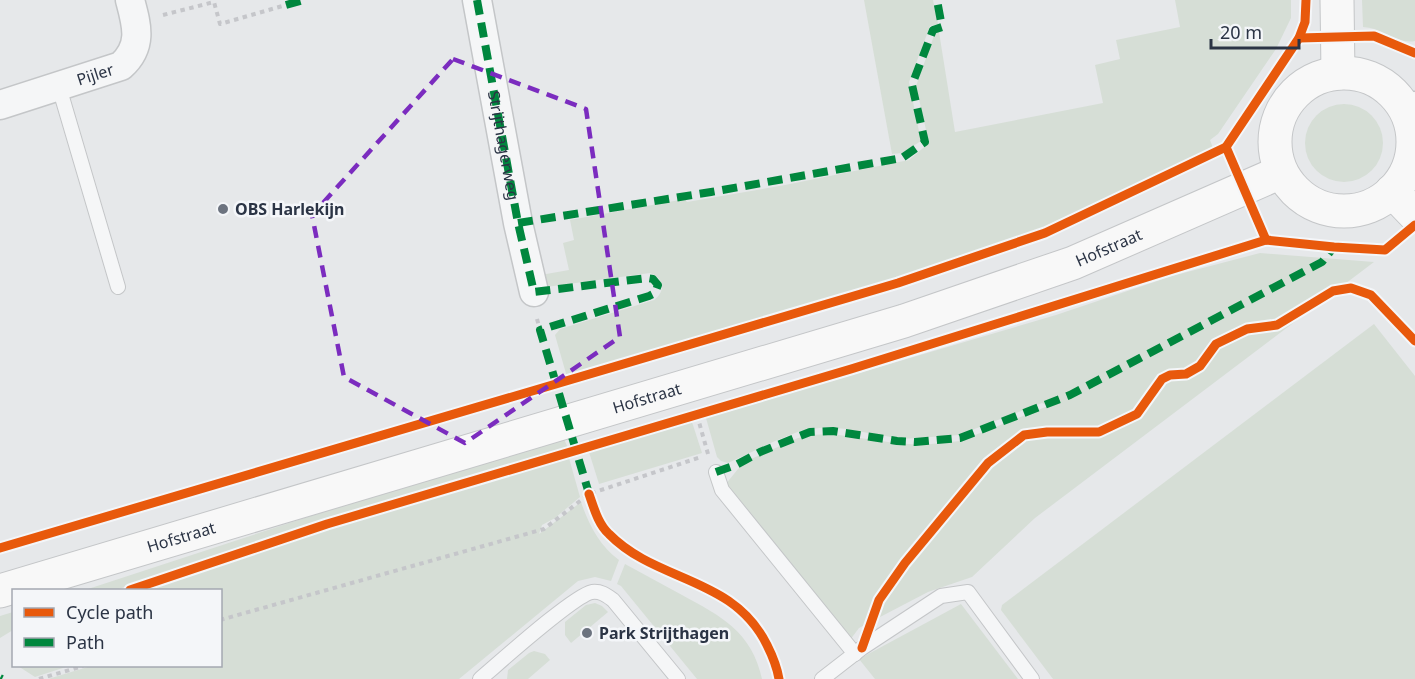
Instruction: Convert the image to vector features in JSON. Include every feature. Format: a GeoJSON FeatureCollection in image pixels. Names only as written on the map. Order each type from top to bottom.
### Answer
{"type":"FeatureCollection","features":[{"type":"Feature","properties":{"kind":"main road"},"geometry":{"type":"LineString","coordinates":[[1337,0],[1338,73]]}},
{"type":"Feature","properties":{"kind":"main road"},"geometry":{"type":"LineString","coordinates":[[1338,73],[1361,75],[1382,84],[1410,108],[1412,153],[1402,180],[1377,203],[1359,209],[1341,211],[1323,208],[1305,200],[1291,187],[1281,171],[1276,153],[1275,134],[1280,116],[1289,99],[1303,86],[1319,77],[1338,73]]}},
{"type":"Feature","properties":{"kind":"main road","name":"Hofstraat"},"geometry":{"type":"LineString","coordinates":[[0,591],[986,294],[1073,263],[1281,171]]}},
{"type":"Feature","properties":{"kind":"main road"},"geometry":{"type":"LineString","coordinates":[[1392,191],[1415,215]]}},
{"type":"Feature","properties":{"kind":"street","name":"Strijthagerweg"},"geometry":{"type":"LineString","coordinates":[[477,0],[518,223],[534,292]]}},
{"type":"Feature","properties":{"kind":"street","name":"Pijler"},"geometry":{"type":"LineString","coordinates":[[0,105],[121,66],[131,57],[136,44],[133,11]]}},
{"type":"Feature","properties":{"kind":"lane"},"geometry":{"type":"LineString","coordinates":[[59,87],[118,286]]}},
{"type":"Feature","properties":{"kind":"lane"},"geometry":{"type":"LineString","coordinates":[[716,472],[722,490],[855,654]]}},
{"type":"Feature","properties":{"kind":"lane"},"geometry":{"type":"LineString","coordinates":[[480,679],[570,604],[589,593],[596,592],[605,594],[613,600],[678,679]]}},
{"type":"Feature","properties":{"kind":"lane"},"geometry":{"type":"LineString","coordinates":[[822,679],[940,596],[968,592],[1032,679]]}},
{"type":"Feature","properties":{"kind":"path"},"geometry":{"type":"LineString","coordinates":[[133,11],[214,2],[220,24],[286,5]]}},
{"type":"Feature","properties":{"kind":"path"},"geometry":{"type":"LineString","coordinates":[[685,419],[708,412]]}},
{"type":"Feature","properties":{"kind":"path"},"geometry":{"type":"LineString","coordinates":[[697,415],[716,472]]}},
{"type":"Feature","properties":{"kind":"path"},"geometry":{"type":"LineString","coordinates":[[222,619],[544,529],[589,494],[709,455]]}},
{"type":"Feature","properties":{"kind":"path"},"geometry":{"type":"LineString","coordinates":[[39,679],[80,667]]}},
{"type":"Feature","properties":{"kind":"highlighted area"},"geometry":{"type":"Polygon","coordinates":[[[453,59],[586,109],[620,337],[465,443],[344,377],[312,215],[453,59]]]}},
{"type":"Feature","properties":{"kind":"shaded area"},"geometry":{"type":"Polygon","coordinates":[[[864,0],[933,0],[938,24],[930,26],[909,82],[921,141],[902,153],[892,154],[864,0]]]}},
{"type":"Feature","properties":{"kind":"shaded area"},"geometry":{"type":"Polygon","coordinates":[[[1175,0],[1291,0],[1291,18],[1276,49],[1218,134],[1210,140],[1213,148],[1026,235],[898,279],[567,377],[555,335],[560,329],[654,300],[662,289],[661,281],[650,273],[546,287],[535,276],[569,270],[563,243],[574,240],[570,220],[685,199],[687,202],[785,185],[909,160],[929,143],[916,86],[935,33],[939,32],[955,132],[1103,103],[1095,65],[1120,59],[1116,40],[1180,27],[1175,0]]]}},
{"type":"Feature","properties":{"kind":"shaded area"},"geometry":{"type":"Polygon","coordinates":[[[1362,0],[1415,0],[1415,41],[1409,42],[1363,27],[1362,0]]]}},
{"type":"Feature","properties":{"kind":"shaded area"},"geometry":{"type":"Polygon","coordinates":[[[1344,104],[1359,107],[1376,121],[1383,143],[1380,158],[1366,175],[1344,182],[1329,179],[1312,165],[1305,143],[1308,128],[1322,111],[1344,104]]]}},
{"type":"Feature","properties":{"kind":"shaded area"},"geometry":{"type":"Polygon","coordinates":[[[1260,253],[1374,262],[1035,518],[972,577],[928,592],[859,628],[850,640],[725,485],[738,469],[751,459],[810,435],[832,434],[922,445],[960,441],[1048,406],[1042,403],[959,435],[902,439],[827,427],[800,431],[728,463],[717,457],[706,418],[1056,315],[1172,276],[1260,253]]]}},
{"type":"Feature","properties":{"kind":"shaded area"},"geometry":{"type":"Polygon","coordinates":[[[1374,324],[1415,376],[1415,679],[1053,679],[1001,610],[1002,605],[1374,324]]]}},
{"type":"Feature","properties":{"kind":"shaded area"},"geometry":{"type":"Polygon","coordinates":[[[692,422],[702,453],[599,484],[589,452],[692,422]]]}},
{"type":"Feature","properties":{"kind":"shaded area"},"geometry":{"type":"Polygon","coordinates":[[[564,439],[568,448],[303,527],[119,589],[88,589],[384,492],[564,439]]]}},
{"type":"Feature","properties":{"kind":"shaded area"},"geometry":{"type":"Polygon","coordinates":[[[569,458],[580,497],[555,518],[542,525],[539,534],[581,502],[595,534],[619,560],[611,581],[595,577],[578,581],[459,679],[48,679],[88,667],[222,667],[222,589],[146,589],[286,542],[569,458]]]}},
{"type":"Feature","properties":{"kind":"shaded area"},"geometry":{"type":"Polygon","coordinates":[[[625,564],[710,610],[733,627],[751,649],[762,679],[697,679],[617,584],[625,564]]]}},
{"type":"Feature","properties":{"kind":"shaded area"},"geometry":{"type":"Polygon","coordinates":[[[595,603],[608,612],[571,643],[565,635],[565,622],[586,605],[595,603]]]}},
{"type":"Feature","properties":{"kind":"shaded area"},"geometry":{"type":"Polygon","coordinates":[[[961,604],[1018,679],[875,679],[859,659],[961,604]]]}},
{"type":"Feature","properties":{"kind":"shaded area"},"geometry":{"type":"Polygon","coordinates":[[[12,612],[12,631],[0,638],[0,616],[12,612]]]}},
{"type":"Feature","properties":{"kind":"shaded area"},"geometry":{"type":"Polygon","coordinates":[[[534,651],[545,654],[550,660],[528,679],[507,679],[508,670],[534,651]]]}},
{"type":"Feature","properties":{"kind":"shaded area"},"geometry":{"type":"Polygon","coordinates":[[[20,667],[66,667],[35,677],[20,667]]]}},
{"type":"Feature","properties":{"kind":"marked path"},"geometry":{"type":"LineString","coordinates":[[286,5],[304,0]]}},
{"type":"Feature","properties":{"kind":"marked path"},"geometry":{"type":"LineString","coordinates":[[477,0],[518,223],[534,292],[647,278],[653,279],[658,285],[655,293],[649,296],[540,330],[590,497]]}},
{"type":"Feature","properties":{"kind":"marked path"},"geometry":{"type":"LineString","coordinates":[[518,223],[902,158],[925,142],[912,85],[933,30],[942,27],[937,0]]}},
{"type":"Feature","properties":{"kind":"marked path"},"geometry":{"type":"LineString","coordinates":[[716,472],[810,432],[833,431],[915,442],[960,438],[1070,395],[1322,262],[1334,247]]}},
{"type":"Feature","properties":{"kind":"cycle path"},"geometry":{"type":"LineString","coordinates":[[0,548],[898,283],[1045,233],[1226,147],[1299,38],[1305,22],[1306,0]]}},
{"type":"Feature","properties":{"kind":"cycle path"},"geometry":{"type":"LineString","coordinates":[[1299,38],[1374,36],[1415,53]]}},
{"type":"Feature","properties":{"kind":"cycle path"},"geometry":{"type":"LineString","coordinates":[[1226,147],[1266,240]]}},
{"type":"Feature","properties":{"kind":"cycle path"},"geometry":{"type":"LineString","coordinates":[[133,589],[327,524],[851,369],[1266,240],[1385,250],[1415,225]]}},
{"type":"Feature","properties":{"kind":"cycle path"},"geometry":{"type":"LineString","coordinates":[[862,648],[879,600],[905,563],[988,463],[1024,435],[1047,432],[1099,432],[1137,414],[1162,379],[1170,375],[1186,374],[1200,366],[1216,344],[1247,329],[1277,325],[1333,291],[1351,288],[1371,295],[1415,341]]}},
{"type":"Feature","properties":{"kind":"cycle path"},"geometry":{"type":"LineString","coordinates":[[589,494],[602,526],[628,550],[715,592],[735,605],[752,622],[769,649],[779,679]]}},
{"type":"Feature","properties":{"kind":"place","name":"OBS Harlekijn"},"geometry":{"type":"Point","coordinates":[223,209]}},
{"type":"Feature","properties":{"kind":"place","name":"Park Strijthagen"},"geometry":{"type":"Point","coordinates":[587,633]}}]}
